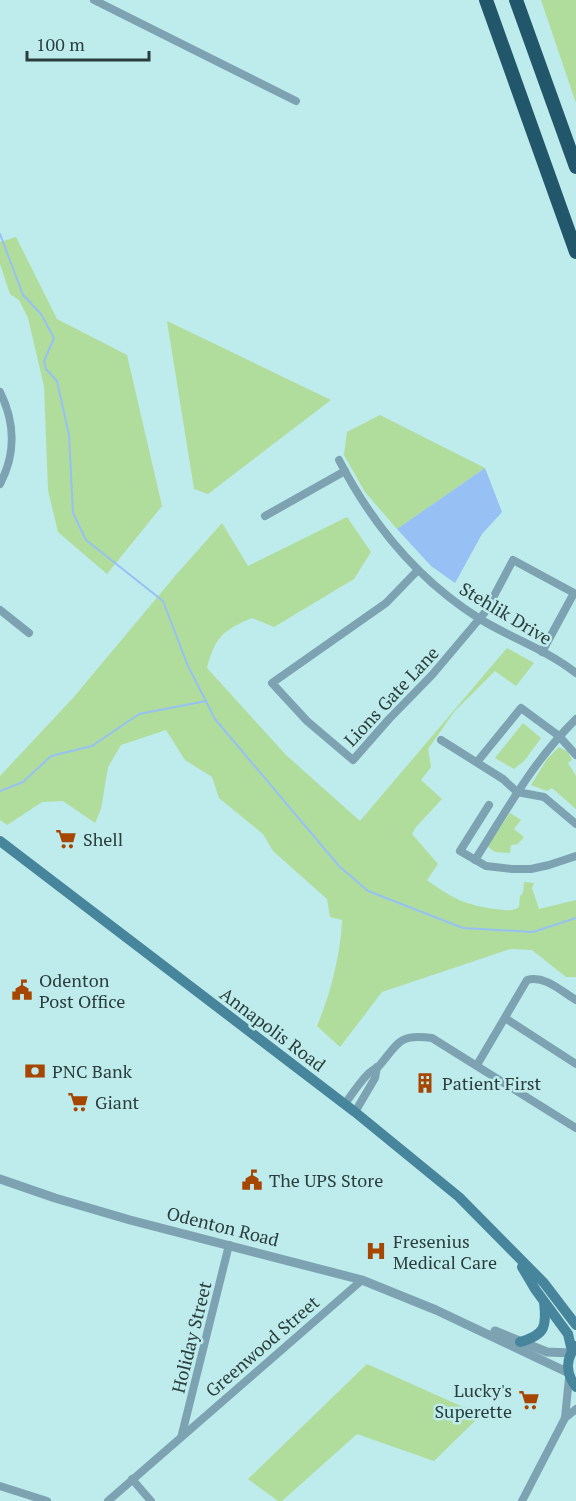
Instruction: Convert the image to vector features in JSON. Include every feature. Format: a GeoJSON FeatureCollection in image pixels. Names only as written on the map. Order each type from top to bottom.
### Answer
{"type":"FeatureCollection","features":[{"type":"Feature","properties":{"kind":"highway"},"geometry":{"type":"LineString","coordinates":[[486,0],[576,252]]}},
{"type":"Feature","properties":{"kind":"highway"},"geometry":{"type":"LineString","coordinates":[[516,0],[576,167]]}},
{"type":"Feature","properties":{"kind":"main road","name":"Annapolis Road"},"geometry":{"type":"LineString","coordinates":[[0,841],[345,1104],[459,1197],[544,1283],[576,1325]]}},
{"type":"Feature","properties":{"kind":"main road","name":"Annapolis Road"},"geometry":{"type":"LineString","coordinates":[[516,1257],[544,1302],[568,1334],[573,1350]]}},
{"type":"Feature","properties":{"kind":"main road"},"geometry":{"type":"LineString","coordinates":[[520,1342],[532,1339],[542,1331],[546,1317],[544,1302]]}},
{"type":"Feature","properties":{"kind":"main road"},"geometry":{"type":"LineString","coordinates":[[573,1350],[568,1364],[569,1375],[576,1387]]}},
{"type":"Feature","properties":{"kind":"street"},"geometry":{"type":"LineString","coordinates":[[94,0],[296,100]]}},
{"type":"Feature","properties":{"kind":"street"},"geometry":{"type":"LineString","coordinates":[[0,392],[10,418],[12,437],[10,457],[0,484]]}},
{"type":"Feature","properties":{"kind":"street","name":"Stehlik Drive"},"geometry":{"type":"LineString","coordinates":[[339,460],[387,536],[418,570],[480,618],[576,673]]}},
{"type":"Feature","properties":{"kind":"street"},"geometry":{"type":"LineString","coordinates":[[265,516],[345,471]]}},
{"type":"Feature","properties":{"kind":"street"},"geometry":{"type":"LineString","coordinates":[[480,618],[513,560],[574,593],[542,652]]}},
{"type":"Feature","properties":{"kind":"street","name":"Lions Gate Lane"},"geometry":{"type":"LineString","coordinates":[[418,570],[386,603],[272,683],[307,721],[353,760],[432,675],[480,618]]}},
{"type":"Feature","properties":{"kind":"street"},"geometry":{"type":"LineString","coordinates":[[0,610],[29,633]]}},
{"type":"Feature","properties":{"kind":"street"},"geometry":{"type":"LineString","coordinates":[[477,762],[521,708],[559,735],[576,756]]}},
{"type":"Feature","properties":{"kind":"street"},"geometry":{"type":"LineString","coordinates":[[475,860],[525,779],[559,735],[576,719]]}},
{"type":"Feature","properties":{"kind":"street"},"geometry":{"type":"LineString","coordinates":[[441,740],[503,779],[517,792],[544,797],[576,824]]}},
{"type":"Feature","properties":{"kind":"street"},"geometry":{"type":"LineString","coordinates":[[489,805],[460,850],[475,860],[486,866],[531,869],[576,856]]}},
{"type":"Feature","properties":{"kind":"street"},"geometry":{"type":"LineString","coordinates":[[477,1065],[527,980],[535,978],[544,980],[576,1000]]}},
{"type":"Feature","properties":{"kind":"street"},"geometry":{"type":"LineString","coordinates":[[505,1018],[576,1064]]}},
{"type":"Feature","properties":{"kind":"street"},"geometry":{"type":"LineString","coordinates":[[345,1104],[368,1073],[377,1067],[392,1047],[401,1039],[418,1036],[432,1038],[576,1128]]}},
{"type":"Feature","properties":{"kind":"street"},"geometry":{"type":"LineString","coordinates":[[355,1112],[375,1078],[377,1067]]}},
{"type":"Feature","properties":{"kind":"street","name":"Odenton Road"},"geometry":{"type":"LineString","coordinates":[[0,1179],[130,1220],[362,1280],[547,1352],[573,1350]]}},
{"type":"Feature","properties":{"kind":"street","name":"Holiday Street"},"geometry":{"type":"LineString","coordinates":[[182,1436],[229,1245]]}},
{"type":"Feature","properties":{"kind":"street","name":"Greenwood Street"},"geometry":{"type":"LineString","coordinates":[[108,1501],[362,1280]]}},
{"type":"Feature","properties":{"kind":"street","name":"Odenton Road"},"geometry":{"type":"LineString","coordinates":[[436,1310],[569,1375]]}},
{"type":"Feature","properties":{"kind":"street"},"geometry":{"type":"LineString","coordinates":[[522,1501],[565,1418],[569,1375]]}},
{"type":"Feature","properties":{"kind":"street"},"geometry":{"type":"LineString","coordinates":[[565,1418],[576,1409]]}},
{"type":"Feature","properties":{"kind":"street"},"geometry":{"type":"LineString","coordinates":[[132,1479],[151,1501]]}},
{"type":"Feature","properties":{"kind":"street"},"geometry":{"type":"LineString","coordinates":[[0,1486],[47,1501]]}},
{"type":"Feature","properties":{"kind":"green space"},"geometry":{"type":"Polygon","coordinates":[[[541,0],[576,0],[576,103],[541,0]]]}},
{"type":"Feature","properties":{"kind":"green space"},"geometry":{"type":"Polygon","coordinates":[[[16,237],[57,319],[127,355],[162,506],[107,574],[58,532],[48,490],[44,386],[28,318],[19,300],[10,294],[0,264],[0,242],[16,237]]]}},
{"type":"Feature","properties":{"kind":"green space"},"geometry":{"type":"Polygon","coordinates":[[[167,321],[331,400],[208,494],[194,489],[167,321]]]}},
{"type":"Feature","properties":{"kind":"green space"},"geometry":{"type":"Polygon","coordinates":[[[380,415],[485,468],[397,529],[365,492],[344,455],[347,432],[380,415]]]}},
{"type":"Feature","properties":{"kind":"green space"},"geometry":{"type":"Polygon","coordinates":[[[347,517],[371,552],[354,579],[274,627],[252,618],[227,631],[213,649],[207,668],[286,755],[360,821],[507,648],[534,663],[516,686],[495,671],[454,712],[428,749],[431,767],[421,780],[442,799],[412,834],[438,864],[427,880],[460,900],[486,908],[514,910],[519,907],[524,882],[534,883],[532,888],[539,909],[576,900],[576,977],[566,977],[532,950],[510,949],[382,992],[340,1047],[317,1026],[334,974],[340,947],[342,920],[330,917],[327,899],[273,851],[263,834],[219,798],[212,777],[185,760],[166,730],[121,745],[108,767],[101,809],[95,823],[63,801],[42,802],[7,825],[0,820],[0,776],[73,698],[222,523],[248,566],[347,517]]]}},
{"type":"Feature","properties":{"kind":"green space"},"geometry":{"type":"Polygon","coordinates":[[[523,723],[541,738],[525,760],[514,769],[495,758],[523,723]]]}},
{"type":"Feature","properties":{"kind":"green space"},"geometry":{"type":"Polygon","coordinates":[[[559,747],[568,752],[572,760],[568,763],[576,776],[576,809],[552,788],[547,791],[531,785],[547,759],[559,747]]]}},
{"type":"Feature","properties":{"kind":"green space"},"geometry":{"type":"Polygon","coordinates":[[[510,813],[521,820],[514,829],[524,837],[518,844],[511,845],[510,853],[495,852],[487,846],[510,813]]]}},
{"type":"Feature","properties":{"kind":"green space"},"geometry":{"type":"Polygon","coordinates":[[[367,1364],[481,1415],[434,1461],[357,1434],[282,1501],[278,1501],[248,1479],[367,1364]]]}},
{"type":"Feature","properties":{"kind":"water"},"geometry":{"type":"Polygon","coordinates":[[[485,468],[502,512],[482,534],[455,583],[431,566],[397,529],[485,468]]]}},
{"type":"Feature","properties":{"kind":"waterway"},"geometry":{"type":"LineString","coordinates":[[0,234],[23,295],[41,314],[54,338],[44,361],[46,369],[57,381],[69,435],[73,513],[86,540],[163,601],[188,666],[215,719],[339,866],[368,891],[463,928],[533,932],[576,918]]}},
{"type":"Feature","properties":{"kind":"waterway"},"geometry":{"type":"LineString","coordinates":[[0,791],[23,782],[51,756],[92,746],[139,714],[206,701]]}},
{"type":"Feature","properties":{"kind":"place","name":"Shell"},"geometry":{"type":"Point","coordinates":[66,839]}},
{"type":"Feature","properties":{"kind":"place","name":"Odenton Post Office"},"geometry":{"type":"Point","coordinates":[22,990]}},
{"type":"Feature","properties":{"kind":"place","name":"PNC Bank"},"geometry":{"type":"Point","coordinates":[35,1071]}},
{"type":"Feature","properties":{"kind":"place","name":"Patient First"},"geometry":{"type":"Point","coordinates":[425,1083]}},
{"type":"Feature","properties":{"kind":"place","name":"Giant"},"geometry":{"type":"Point","coordinates":[78,1102]}},
{"type":"Feature","properties":{"kind":"place","name":"The UPS Store"},"geometry":{"type":"Point","coordinates":[252,1180]}},
{"type":"Feature","properties":{"kind":"place","name":"Fresenius Medical Care"},"geometry":{"type":"Point","coordinates":[376,1251]}},
{"type":"Feature","properties":{"kind":"place","name":"Lucky's Superette"},"geometry":{"type":"Point","coordinates":[529,1400]}}]}
